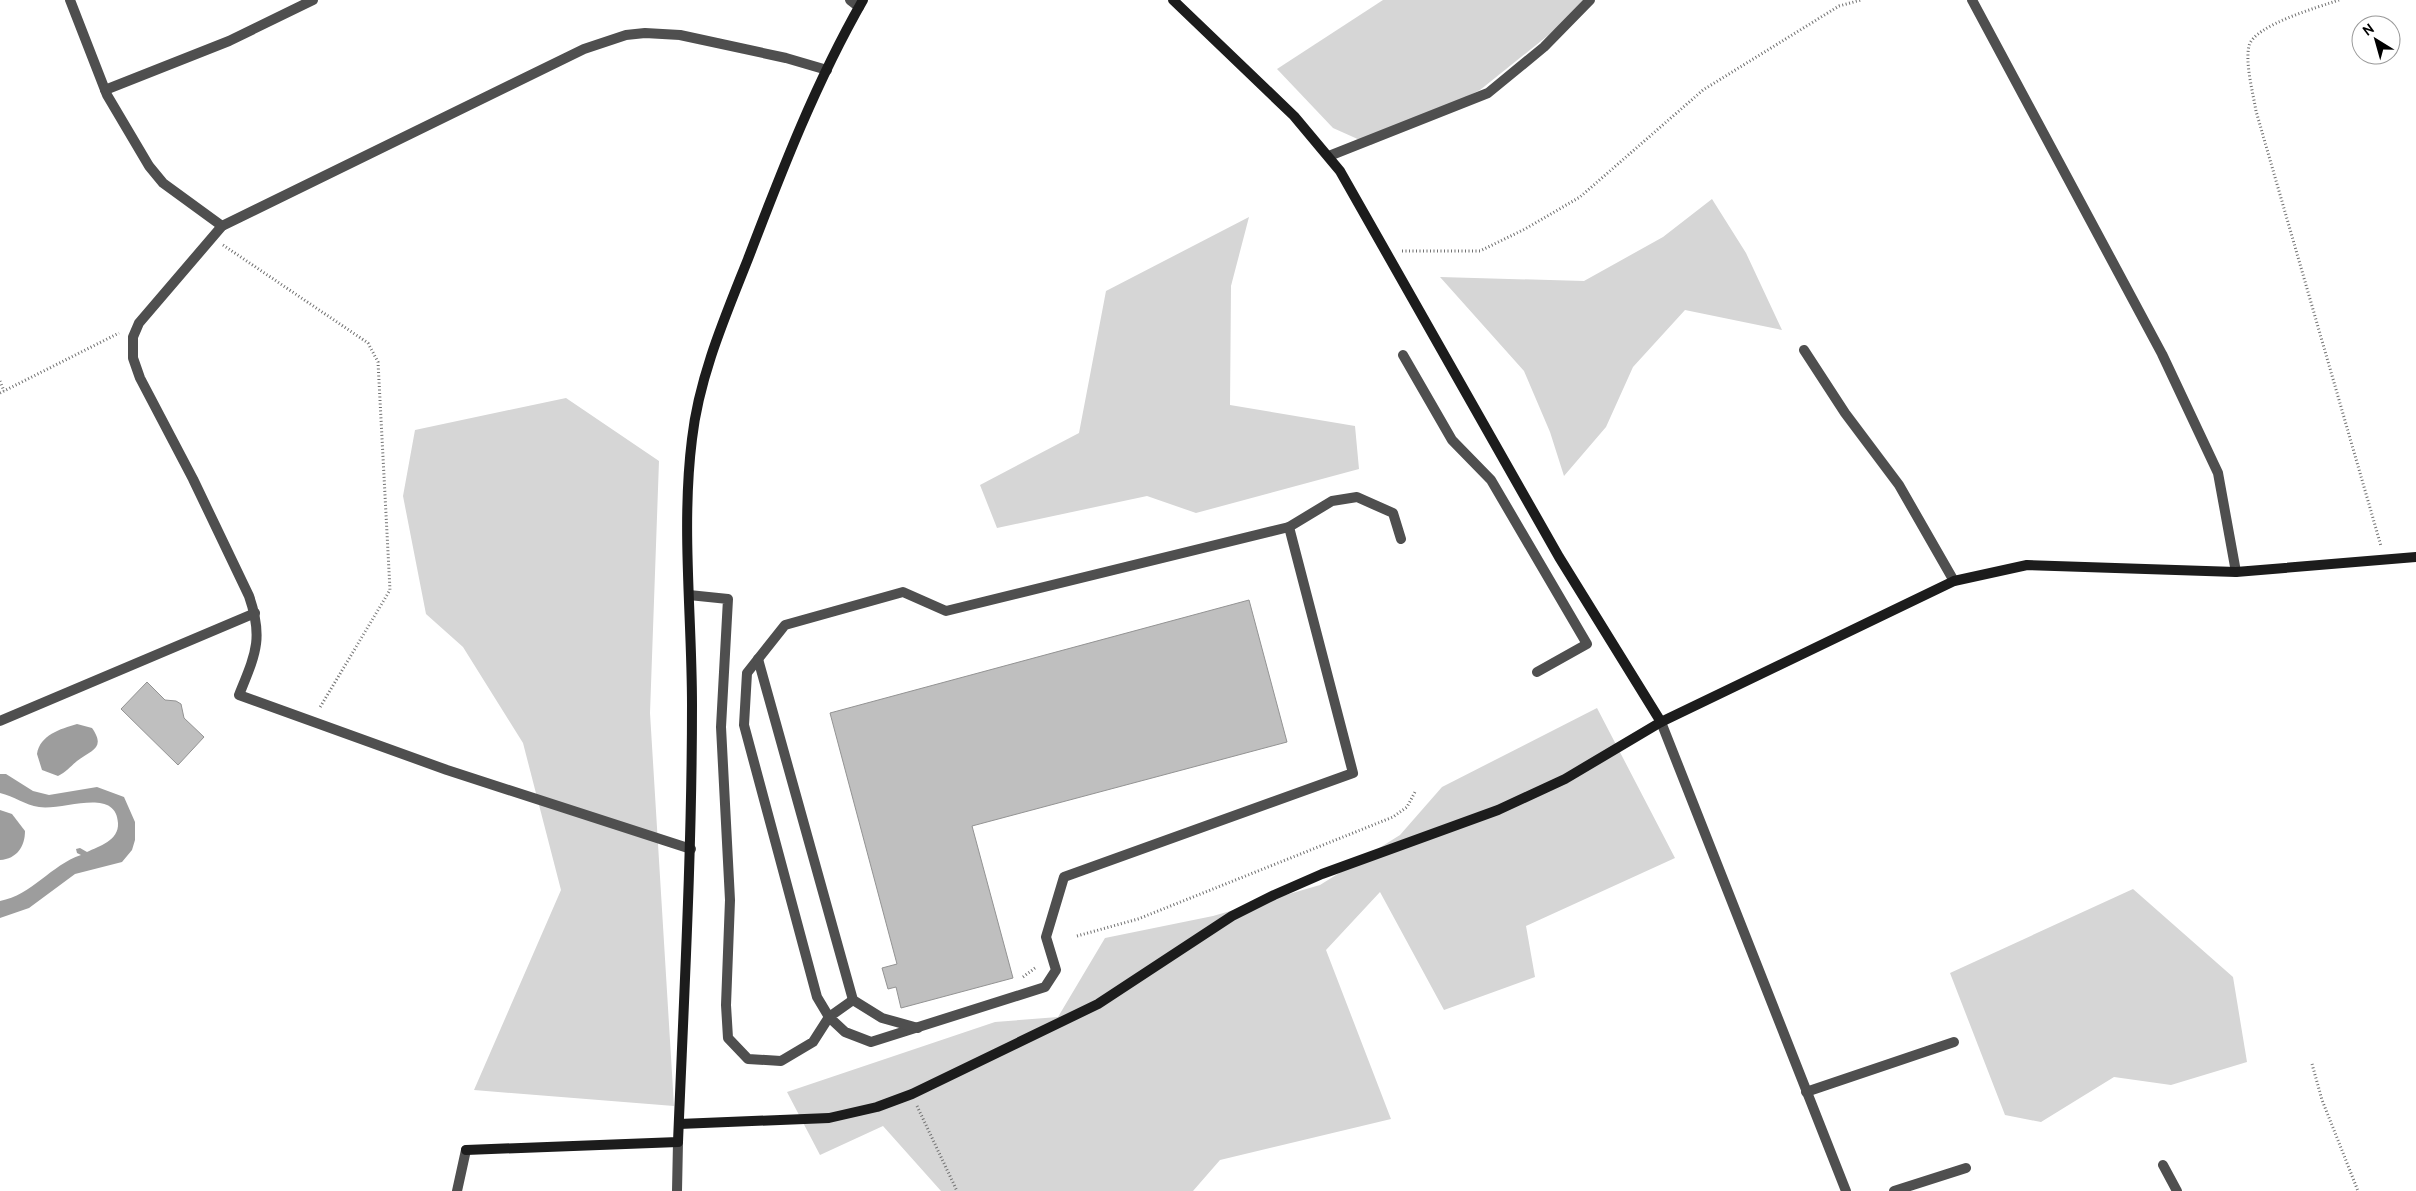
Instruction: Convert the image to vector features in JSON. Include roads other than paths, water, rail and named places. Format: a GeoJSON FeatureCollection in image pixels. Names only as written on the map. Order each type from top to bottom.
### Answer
{"type":"FeatureCollection","features":[{"type":"Feature","properties":{"kind":"street"},"geometry":{"type":"LineString","coordinates":[[70,0],[105,90],[149,166],[163,183],[222,226]]}},
{"type":"Feature","properties":{"kind":"street"},"geometry":{"type":"LineString","coordinates":[[105,90],[229,41],[313,0]]}},
{"type":"Feature","properties":{"kind":"street"},"geometry":{"type":"LineString","coordinates":[[676,1191],[691,849],[692,701],[687,508],[692,437],[706,374],[718,335],[797,132],[861,4],[850,0]]}},
{"type":"Feature","properties":{"kind":"street"},"geometry":{"type":"LineString","coordinates":[[1173,0],[1294,116],[1329,156],[1559,557],[1661,722],[1846,1191]]}},
{"type":"Feature","properties":{"kind":"street"},"geometry":{"type":"LineString","coordinates":[[1329,156],[1488,94],[1544,47],[1590,0]]}},
{"type":"Feature","properties":{"kind":"street"},"geometry":{"type":"LineString","coordinates":[[1972,0],[2029,110],[2162,354],[2218,474],[2236,572]]}},
{"type":"Feature","properties":{"kind":"street"},"geometry":{"type":"LineString","coordinates":[[691,849],[447,770],[239,695],[255,653],[259,632],[250,596],[198,488],[140,378],[133,351],[133,337],[140,323],[222,226],[584,49],[607,40],[645,33],[680,35],[786,58],[827,70]]}},
{"type":"Feature","properties":{"kind":"street"},"geometry":{"type":"LineString","coordinates":[[1804,350],[1845,413],[1900,485],[1954,581]]}},
{"type":"Feature","properties":{"kind":"street"},"geometry":{"type":"LineString","coordinates":[[1403,355],[1452,440],[1491,480],[1587,644],[1537,672]]}},
{"type":"Feature","properties":{"kind":"street"},"geometry":{"type":"LineString","coordinates":[[1289,527],[1352,773],[1064,877],[1046,938],[1056,970],[1045,987],[871,1042],[845,1032],[829,1017],[817,997],[744,725],[747,673],[785,624],[903,592],[946,611],[1289,527],[1332,501],[1357,497],[1392,513],[1401,539]]}},
{"type":"Feature","properties":{"kind":"street"},"geometry":{"type":"LineString","coordinates":[[679,1124],[829,1118],[877,1107],[912,1094],[1098,1004],[1232,916],[1274,895],[1322,874],[1498,810],[1565,779],[1661,722],[1954,581],[2026,565],[2236,572],[2385,561],[2416,556]]}},
{"type":"Feature","properties":{"kind":"street"},"geometry":{"type":"LineString","coordinates":[[689,595],[728,599],[721,727],[730,900],[726,1004],[728,1038],[748,1060],[781,1061],[813,1042],[829,1017],[853,1000]]}},
{"type":"Feature","properties":{"kind":"street"},"geometry":{"type":"LineString","coordinates":[[0,721],[255,613]]}},
{"type":"Feature","properties":{"kind":"street"},"geometry":{"type":"LineString","coordinates":[[758,659],[853,1000],[882,1018],[918,1028]]}},
{"type":"Feature","properties":{"kind":"street"},"geometry":{"type":"LineString","coordinates":[[1806,1092],[1954,1042]]}},
{"type":"Feature","properties":{"kind":"street"},"geometry":{"type":"LineString","coordinates":[[457,1191],[466,1150],[678,1142]]}},
{"type":"Feature","properties":{"kind":"street"},"geometry":{"type":"LineString","coordinates":[[2163,1165],[2177,1191]]}},
{"type":"Feature","properties":{"kind":"street"},"geometry":{"type":"LineString","coordinates":[[1894,1191],[1966,1168]]}}]}
